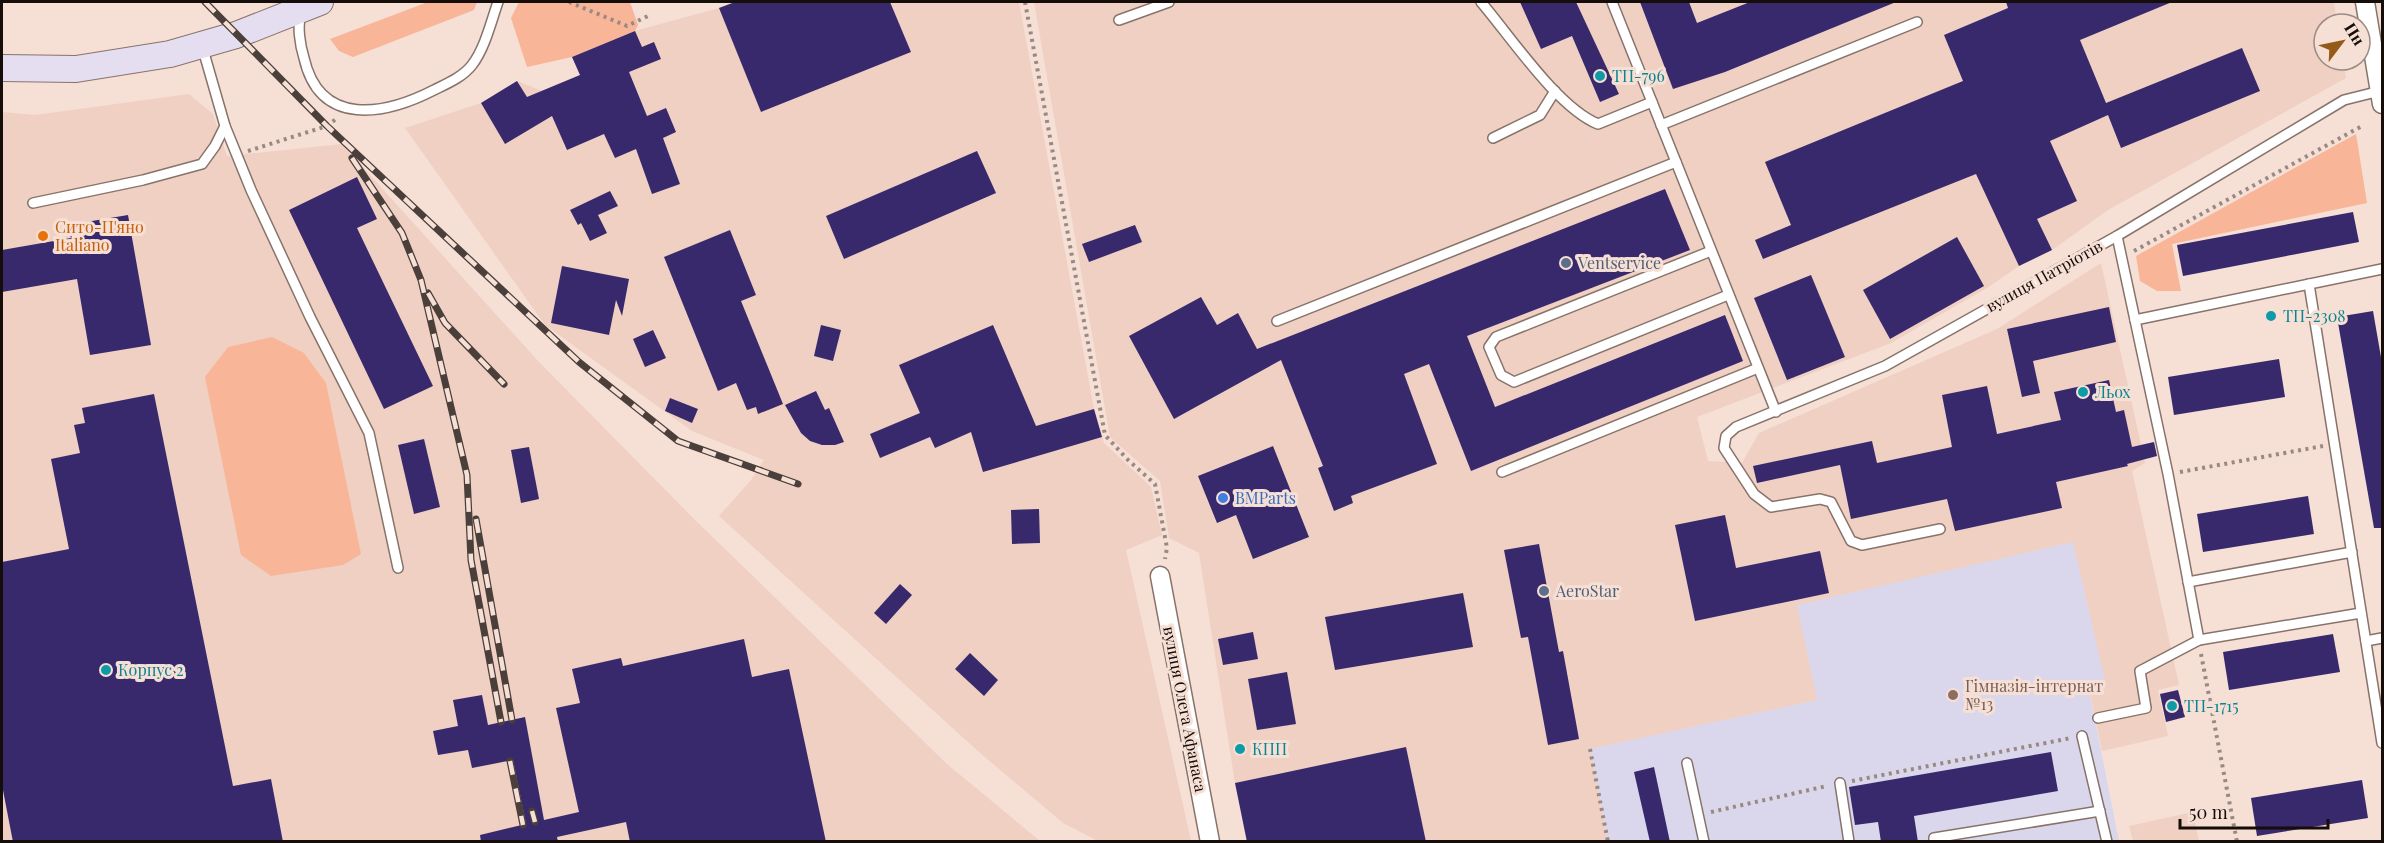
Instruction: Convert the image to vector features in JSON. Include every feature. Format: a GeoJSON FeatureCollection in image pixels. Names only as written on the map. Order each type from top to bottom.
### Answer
{"type":"FeatureCollection","features":[{"type":"Feature","properties":{"kind":"main road"},"geometry":{"type":"LineString","coordinates":[[2,68],[76,69],[170,54],[236,35],[312,4]]}},
{"type":"Feature","properties":{"kind":"street"},"geometry":{"type":"LineString","coordinates":[[2365,2],[2382,95]]}},
{"type":"Feature","properties":{"kind":"street","name":"вулиця Олега Афанаса"},"geometry":{"type":"LineString","coordinates":[[1160,576],[1210,842]]}},
{"type":"Feature","properties":{"kind":"lane"},"geometry":{"type":"LineString","coordinates":[[312,4],[299,18],[300,45],[315,87],[328,99],[348,108],[368,112],[399,105],[454,80],[472,66],[498,2]]}},
{"type":"Feature","properties":{"kind":"lane"},"geometry":{"type":"LineString","coordinates":[[1119,20],[1169,2]]}},
{"type":"Feature","properties":{"kind":"lane"},"geometry":{"type":"LineString","coordinates":[[1482,2],[1555,92],[1583,118],[1598,124],[1652,102]]}},
{"type":"Feature","properties":{"kind":"lane"},"geometry":{"type":"LineString","coordinates":[[1612,2],[1776,412]]}},
{"type":"Feature","properties":{"kind":"lane"},"geometry":{"type":"LineString","coordinates":[[1661,125],[1917,22]]}},
{"type":"Feature","properties":{"kind":"lane"},"geometry":{"type":"LineString","coordinates":[[201,45],[225,126],[250,190],[310,317],[369,433],[398,568]]}},
{"type":"Feature","properties":{"kind":"lane"},"geometry":{"type":"LineString","coordinates":[[1493,138],[1540,115],[1555,92]]}},
{"type":"Feature","properties":{"kind":"lane","name":"вулиця Патріотів"},"geometry":{"type":"LineString","coordinates":[[1940,529],[1862,545],[1851,541],[1831,502],[1820,499],[1771,507],[1754,494],[1724,448],[1726,436],[1736,427],[1885,366],[2117,236],[2344,100],[2382,95]]}},
{"type":"Feature","properties":{"kind":"lane"},"geometry":{"type":"LineString","coordinates":[[33,203],[143,180],[202,164],[215,146],[225,126]]}},
{"type":"Feature","properties":{"kind":"lane"},"geometry":{"type":"LineString","coordinates":[[1277,321],[1676,162]]}},
{"type":"Feature","properties":{"kind":"lane"},"geometry":{"type":"LineString","coordinates":[[2117,236],[2168,474],[2199,640]]}},
{"type":"Feature","properties":{"kind":"lane"},"geometry":{"type":"LineString","coordinates":[[1711,251],[1496,337],[1489,347],[1501,375],[1514,382],[1728,294]]}},
{"type":"Feature","properties":{"kind":"lane"},"geometry":{"type":"LineString","coordinates":[[2135,320],[2382,269]]}},
{"type":"Feature","properties":{"kind":"lane"},"geometry":{"type":"LineString","coordinates":[[2310,284],[2382,743]]}},
{"type":"Feature","properties":{"kind":"lane"},"geometry":{"type":"LineString","coordinates":[[1502,471],[1758,368]]}},
{"type":"Feature","properties":{"kind":"lane"},"geometry":{"type":"LineString","coordinates":[[2188,582],[2352,552]]}},
{"type":"Feature","properties":{"kind":"lane"},"geometry":{"type":"LineString","coordinates":[[2098,718],[2146,708],[2140,671],[2199,640],[2361,613]]}},
{"type":"Feature","properties":{"kind":"lane"},"geometry":{"type":"LineString","coordinates":[[2366,641],[2382,638]]}},
{"type":"Feature","properties":{"kind":"lane"},"geometry":{"type":"LineString","coordinates":[[2082,736],[2107,842]]}},
{"type":"Feature","properties":{"kind":"lane"},"geometry":{"type":"LineString","coordinates":[[1687,763],[1704,842]]}},
{"type":"Feature","properties":{"kind":"lane"},"geometry":{"type":"LineString","coordinates":[[1840,783],[1849,842]]}},
{"type":"Feature","properties":{"kind":"lane"},"geometry":{"type":"LineString","coordinates":[[1934,842],[1934,838],[2100,811]]}},
{"type":"Feature","properties":{"kind":"path"},"geometry":{"type":"LineString","coordinates":[[569,2],[627,26],[648,16]]}},
{"type":"Feature","properties":{"kind":"path"},"geometry":{"type":"LineString","coordinates":[[1025,2],[1105,435],[1155,484],[1167,549],[1160,576]]}},
{"type":"Feature","properties":{"kind":"path"},"geometry":{"type":"LineString","coordinates":[[237,155],[327,126],[348,108]]}},
{"type":"Feature","properties":{"kind":"path"},"geometry":{"type":"LineString","coordinates":[[2122,258],[2362,126]]}},
{"type":"Feature","properties":{"kind":"path"},"geometry":{"type":"LineString","coordinates":[[2168,474],[2335,444]]}},
{"type":"Feature","properties":{"kind":"path"},"geometry":{"type":"LineString","coordinates":[[2199,640],[2237,842]]}},
{"type":"Feature","properties":{"kind":"path"},"geometry":{"type":"LineString","coordinates":[[1699,815],[1840,783],[2082,736]]}},
{"type":"Feature","properties":{"kind":"path"},"geometry":{"type":"LineString","coordinates":[[1590,749],[1608,842]]}},
{"type":"Feature","properties":{"kind":"shaded area"},"geometry":{"type":"Polygon","coordinates":[[[428,2],[477,2],[474,10],[353,57],[339,51],[330,39],[428,2]]]}},
{"type":"Feature","properties":{"kind":"shaded area"},"geometry":{"type":"Polygon","coordinates":[[[519,2],[630,2],[638,25],[635,31],[572,57],[527,67],[511,18],[519,2]]]}},
{"type":"Feature","properties":{"kind":"shaded area"},"geometry":{"type":"Polygon","coordinates":[[[735,2],[1019,2],[1094,409],[1104,443],[1151,487],[1162,535],[1126,550],[1191,841],[1098,841],[1063,823],[979,752],[719,516],[751,480],[764,460],[692,431],[545,325],[405,128],[481,103],[517,81],[542,91],[580,75],[572,57],[635,31],[735,2]]]}},
{"type":"Feature","properties":{"kind":"shaded area"},"geometry":{"type":"Polygon","coordinates":[[[1034,2],[2334,2],[2335,12],[2312,12],[2312,72],[2345,72],[2346,78],[2108,210],[2052,250],[2019,266],[1987,288],[1891,343],[1697,417],[1708,461],[1742,463],[1759,433],[1997,329],[2101,263],[2145,463],[2132,471],[2179,685],[2158,690],[2168,736],[2102,751],[2089,689],[2106,685],[1818,700],[1591,749],[1608,841],[1247,841],[1235,783],[1199,553],[1169,538],[1160,481],[1110,437],[1034,2]]]}},
{"type":"Feature","properties":{"kind":"shaded area"},"geometry":{"type":"Polygon","coordinates":[[[189,94],[213,114],[227,156],[342,144],[539,362],[697,522],[947,764],[1040,841],[2,841],[2,112],[35,115],[189,94]]]}},
{"type":"Feature","properties":{"kind":"shaded area"},"geometry":{"type":"Polygon","coordinates":[[[2356,134],[2367,203],[2172,244],[2181,291],[2157,291],[2140,281],[2136,256],[2356,134]]]}},
{"type":"Feature","properties":{"kind":"shaded area"},"geometry":{"type":"Polygon","coordinates":[[[272,337],[304,353],[326,383],[361,554],[343,565],[271,576],[241,555],[205,377],[228,347],[272,337]]]}},
{"type":"Feature","properties":{"kind":"shaded area","name":"Гімназія-інтернат №13"},"geometry":{"type":"Polygon","coordinates":[[[2073,542],[2106,685],[2089,690],[2119,841],[1608,841],[1590,749],[1817,700],[1797,605],[2073,542]]]}},
{"type":"Feature","properties":{"kind":"shaded area"},"geometry":{"type":"Polygon","coordinates":[[[2193,812],[2199,841],[2133,841],[2129,826],[2193,812]]]}},
{"type":"Feature","properties":{"kind":"building"},"geometry":{"type":"Polygon","coordinates":[[[735,2],[890,2],[911,52],[761,112],[719,8],[735,2]]]}},
{"type":"Feature","properties":{"kind":"building"},"geometry":{"type":"Polygon","coordinates":[[[1520,2],[1576,2],[1619,94],[1600,102],[1572,36],[1541,49],[1520,2]]]}},
{"type":"Feature","properties":{"kind":"building"},"geometry":{"type":"Polygon","coordinates":[[[1640,2],[1689,2],[1697,23],[1750,2],[1896,2],[1725,72],[1673,89],[1640,2]]]}},
{"type":"Feature","properties":{"kind":"building"},"geometry":{"type":"Polygon","coordinates":[[[2006,2],[2172,2],[2080,40],[2106,103],[2242,48],[2260,91],[2121,148],[2108,115],[2050,141],[2077,201],[2037,219],[2052,250],[2019,266],[1976,174],[1763,259],[1755,240],[1791,225],[1765,162],[1963,81],[1944,35],[2008,8],[2006,2]]]}},
{"type":"Feature","properties":{"kind":"building"},"geometry":{"type":"Polygon","coordinates":[[[635,31],[642,47],[654,42],[661,59],[629,72],[647,116],[666,108],[676,132],[663,138],[680,184],[652,194],[636,149],[615,158],[604,134],[567,150],[552,116],[505,144],[481,103],[517,81],[527,97],[580,75],[572,57],[635,31]]]}},
{"type":"Feature","properties":{"kind":"building"},"geometry":{"type":"Polygon","coordinates":[[[977,151],[996,193],[844,259],[826,216],[977,151]]]}},
{"type":"Feature","properties":{"kind":"building"},"geometry":{"type":"Polygon","coordinates":[[[357,177],[377,219],[357,228],[433,386],[384,409],[289,210],[357,177]]]}},
{"type":"Feature","properties":{"kind":"building"},"geometry":{"type":"Polygon","coordinates":[[[1665,189],[1690,250],[1467,336],[1495,407],[1725,315],[1743,361],[1471,471],[1429,364],[1404,374],[1437,464],[1351,496],[1353,503],[1334,511],[1318,468],[1323,466],[1281,360],[1174,419],[1129,336],[1201,297],[1217,325],[1238,313],[1257,349],[1665,189]]]}},
{"type":"Feature","properties":{"kind":"building"},"geometry":{"type":"Polygon","coordinates":[[[610,191],[618,206],[598,215],[607,233],[590,241],[581,223],[578,225],[570,210],[610,191]]]}},
{"type":"Feature","properties":{"kind":"building"},"geometry":{"type":"Polygon","coordinates":[[[2353,212],[2359,242],[2183,276],[2177,245],[2353,212]]]}},
{"type":"Feature","properties":{"kind":"building"},"geometry":{"type":"Polygon","coordinates":[[[128,215],[151,345],[90,355],[77,279],[2,292],[2,250],[71,238],[68,225],[128,215]]]}},
{"type":"Feature","properties":{"kind":"building"},"geometry":{"type":"Polygon","coordinates":[[[1135,225],[1142,242],[1089,262],[1082,244],[1135,225]]]}},
{"type":"Feature","properties":{"kind":"building"},"geometry":{"type":"Polygon","coordinates":[[[730,230],[756,295],[741,301],[783,404],[758,414],[756,407],[747,410],[736,383],[718,391],[664,257],[730,230]]]}},
{"type":"Feature","properties":{"kind":"building"},"geometry":{"type":"Polygon","coordinates":[[[1957,237],[1984,286],[1890,339],[1863,290],[1957,237]]]}},
{"type":"Feature","properties":{"kind":"building"},"geometry":{"type":"Polygon","coordinates":[[[562,266],[629,279],[622,316],[616,300],[609,335],[551,323],[562,266]]]}},
{"type":"Feature","properties":{"kind":"building"},"geometry":{"type":"Polygon","coordinates":[[[1811,275],[1845,357],[1787,380],[1754,298],[1811,275]]]}},
{"type":"Feature","properties":{"kind":"building"},"geometry":{"type":"Polygon","coordinates":[[[2109,307],[2116,342],[2033,361],[2040,393],[2022,397],[2007,329],[2109,307]]]}},
{"type":"Feature","properties":{"kind":"building"},"geometry":{"type":"Polygon","coordinates":[[[2373,311],[2382,363],[2382,528],[2374,528],[2337,317],[2373,311]]]}},
{"type":"Feature","properties":{"kind":"building"},"geometry":{"type":"Polygon","coordinates":[[[821,325],[841,330],[833,361],[814,356],[821,325]]]}},
{"type":"Feature","properties":{"kind":"building"},"geometry":{"type":"Polygon","coordinates":[[[993,325],[1036,426],[1094,409],[1102,437],[983,472],[971,432],[935,448],[930,437],[880,458],[870,434],[920,413],[899,365],[993,325]]]}},
{"type":"Feature","properties":{"kind":"building"},"geometry":{"type":"Polygon","coordinates":[[[653,330],[666,358],[645,367],[633,339],[653,330]]]}},
{"type":"Feature","properties":{"kind":"building"},"geometry":{"type":"Polygon","coordinates":[[[2279,359],[2285,397],[2174,415],[2168,377],[2279,359]]]}},
{"type":"Feature","properties":{"kind":"building"},"geometry":{"type":"Polygon","coordinates":[[[2109,380],[2116,412],[2124,410],[2132,447],[2154,442],[2157,456],[2127,464],[2128,466],[2056,482],[2062,508],[1955,531],[1947,499],[1851,519],[1840,465],[1757,483],[1753,466],[1872,441],[1877,463],[1952,447],[1942,395],[1987,386],[1997,434],[2061,420],[2054,392],[2109,380]]]}},
{"type":"Feature","properties":{"kind":"building"},"geometry":{"type":"Polygon","coordinates":[[[816,391],[825,410],[829,408],[844,442],[822,445],[810,441],[801,433],[785,405],[816,391]]]}},
{"type":"Feature","properties":{"kind":"building","name":"Корпус 2"},"geometry":{"type":"Polygon","coordinates":[[[154,394],[233,786],[271,779],[283,842],[13,842],[2,785],[2,562],[69,549],[51,459],[80,453],[74,425],[85,423],[82,408],[154,394]]]}},
{"type":"Feature","properties":{"kind":"building"},"geometry":{"type":"Polygon","coordinates":[[[670,398],[698,409],[692,423],[665,411],[670,398]]]}},
{"type":"Feature","properties":{"kind":"building"},"geometry":{"type":"Polygon","coordinates":[[[424,439],[440,507],[414,514],[398,445],[424,439]]]}},
{"type":"Feature","properties":{"kind":"building"},"geometry":{"type":"Polygon","coordinates":[[[1273,446],[1309,537],[1253,559],[1236,515],[1217,523],[1198,476],[1273,446]]]}},
{"type":"Feature","properties":{"kind":"building"},"geometry":{"type":"Polygon","coordinates":[[[529,447],[539,499],[521,503],[511,450],[529,447]]]}},
{"type":"Feature","properties":{"kind":"building"},"geometry":{"type":"Polygon","coordinates":[[[2308,496],[2314,534],[2203,552],[2197,514],[2308,496]]]}},
{"type":"Feature","properties":{"kind":"building"},"geometry":{"type":"Polygon","coordinates":[[[1039,509],[1040,543],[1012,544],[1011,510],[1039,509]]]}},
{"type":"Feature","properties":{"kind":"building"},"geometry":{"type":"Polygon","coordinates":[[[1725,515],[1736,568],[1820,551],[1829,593],[1695,621],[1675,525],[1725,515]]]}},
{"type":"Feature","properties":{"kind":"building"},"geometry":{"type":"Polygon","coordinates":[[[1539,544],[1559,652],[1563,651],[1579,739],[1548,745],[1528,637],[1521,638],[1504,550],[1539,544]]]}},
{"type":"Feature","properties":{"kind":"building"},"geometry":{"type":"Polygon","coordinates":[[[900,584],[912,595],[886,624],[874,613],[900,584]]]}},
{"type":"Feature","properties":{"kind":"building"},"geometry":{"type":"Polygon","coordinates":[[[1463,593],[1473,647],[1335,670],[1325,617],[1463,593]]]}},
{"type":"Feature","properties":{"kind":"building"},"geometry":{"type":"Polygon","coordinates":[[[1253,632],[1258,659],[1223,665],[1218,639],[1253,632]]]}},
{"type":"Feature","properties":{"kind":"building"},"geometry":{"type":"Polygon","coordinates":[[[2333,634],[2340,672],[2229,690],[2223,652],[2333,634]]]}},
{"type":"Feature","properties":{"kind":"building"},"geometry":{"type":"Polygon","coordinates":[[[744,639],[752,677],[789,669],[826,842],[630,842],[626,822],[557,837],[558,842],[481,842],[480,835],[526,824],[513,760],[472,768],[468,750],[438,755],[433,731],[458,726],[453,700],[482,695],[488,725],[525,717],[544,820],[579,812],[556,708],[580,703],[572,669],[621,658],[623,666],[744,639]]]}},
{"type":"Feature","properties":{"kind":"building"},"geometry":{"type":"Polygon","coordinates":[[[970,653],[998,680],[984,696],[955,669],[970,653]]]}},
{"type":"Feature","properties":{"kind":"building"},"geometry":{"type":"Polygon","coordinates":[[[1287,672],[1296,724],[1257,730],[1248,679],[1287,672]]]}},
{"type":"Feature","properties":{"kind":"building","name":"ТП-1715"},"geometry":{"type":"Polygon","coordinates":[[[2178,690],[2185,717],[2166,722],[2160,694],[2178,690]]]}},
{"type":"Feature","properties":{"kind":"building"},"geometry":{"type":"Polygon","coordinates":[[[1406,747],[1426,842],[1247,842],[1235,783],[1406,747]]]}},
{"type":"Feature","properties":{"kind":"building"},"geometry":{"type":"Polygon","coordinates":[[[2051,752],[2058,791],[1914,816],[1918,842],[1881,842],[1878,822],[1855,825],[1849,787],[2051,752]]]}},
{"type":"Feature","properties":{"kind":"building"},"geometry":{"type":"Polygon","coordinates":[[[1654,767],[1670,842],[1650,842],[1634,772],[1654,767]]]}},
{"type":"Feature","properties":{"kind":"building"},"geometry":{"type":"Polygon","coordinates":[[[2362,780],[2368,818],[2257,836],[2251,798],[2362,780]]]}},
{"type":"Feature","properties":{"kind":"railway"},"geometry":{"type":"LineString","coordinates":[[205,2],[327,126],[579,362],[678,441],[798,484]]}},
{"type":"Feature","properties":{"kind":"railway"},"geometry":{"type":"LineString","coordinates":[[352,158],[402,233],[421,280],[467,475],[471,560],[501,722]]}},
{"type":"Feature","properties":{"kind":"railway"},"geometry":{"type":"LineString","coordinates":[[428,293],[445,323],[504,384]]}},
{"type":"Feature","properties":{"kind":"railway"},"geometry":{"type":"LineString","coordinates":[[476,519],[512,720]]}},
{"type":"Feature","properties":{"kind":"railway"},"geometry":{"type":"LineString","coordinates":[[510,761],[523,825]]}},
{"type":"Feature","properties":{"kind":"railway"},"geometry":{"type":"LineString","coordinates":[[532,811],[535,822]]}},
{"type":"Feature","properties":{"kind":"place","name":"ТП-796"},"geometry":{"type":"Point","coordinates":[1600,76]}},
{"type":"Feature","properties":{"kind":"place","name":"Сито-П'яно Italiano"},"geometry":{"type":"Point","coordinates":[43,236]}},
{"type":"Feature","properties":{"kind":"place","name":"Ventservice"},"geometry":{"type":"Point","coordinates":[1566,263]}},
{"type":"Feature","properties":{"kind":"place","name":"ТП-2308"},"geometry":{"type":"Point","coordinates":[2271,316]}},
{"type":"Feature","properties":{"kind":"place","name":"Льох"},"geometry":{"type":"Point","coordinates":[2083,392]}},
{"type":"Feature","properties":{"kind":"place","name":"BMParts"},"geometry":{"type":"Point","coordinates":[1223,498]}},
{"type":"Feature","properties":{"kind":"place","name":"AeroStar"},"geometry":{"type":"Point","coordinates":[1544,591]}},
{"type":"Feature","properties":{"kind":"place","name":"Корпус 2"},"geometry":{"type":"Point","coordinates":[106,670]}},
{"type":"Feature","properties":{"kind":"place","name":"Гімназія-інтернат №13"},"geometry":{"type":"Point","coordinates":[1953,695]}},
{"type":"Feature","properties":{"kind":"place","name":"ТП-1715"},"geometry":{"type":"Point","coordinates":[2172,706]}},
{"type":"Feature","properties":{"kind":"place","name":"КПП"},"geometry":{"type":"Point","coordinates":[1240,749]}}]}
